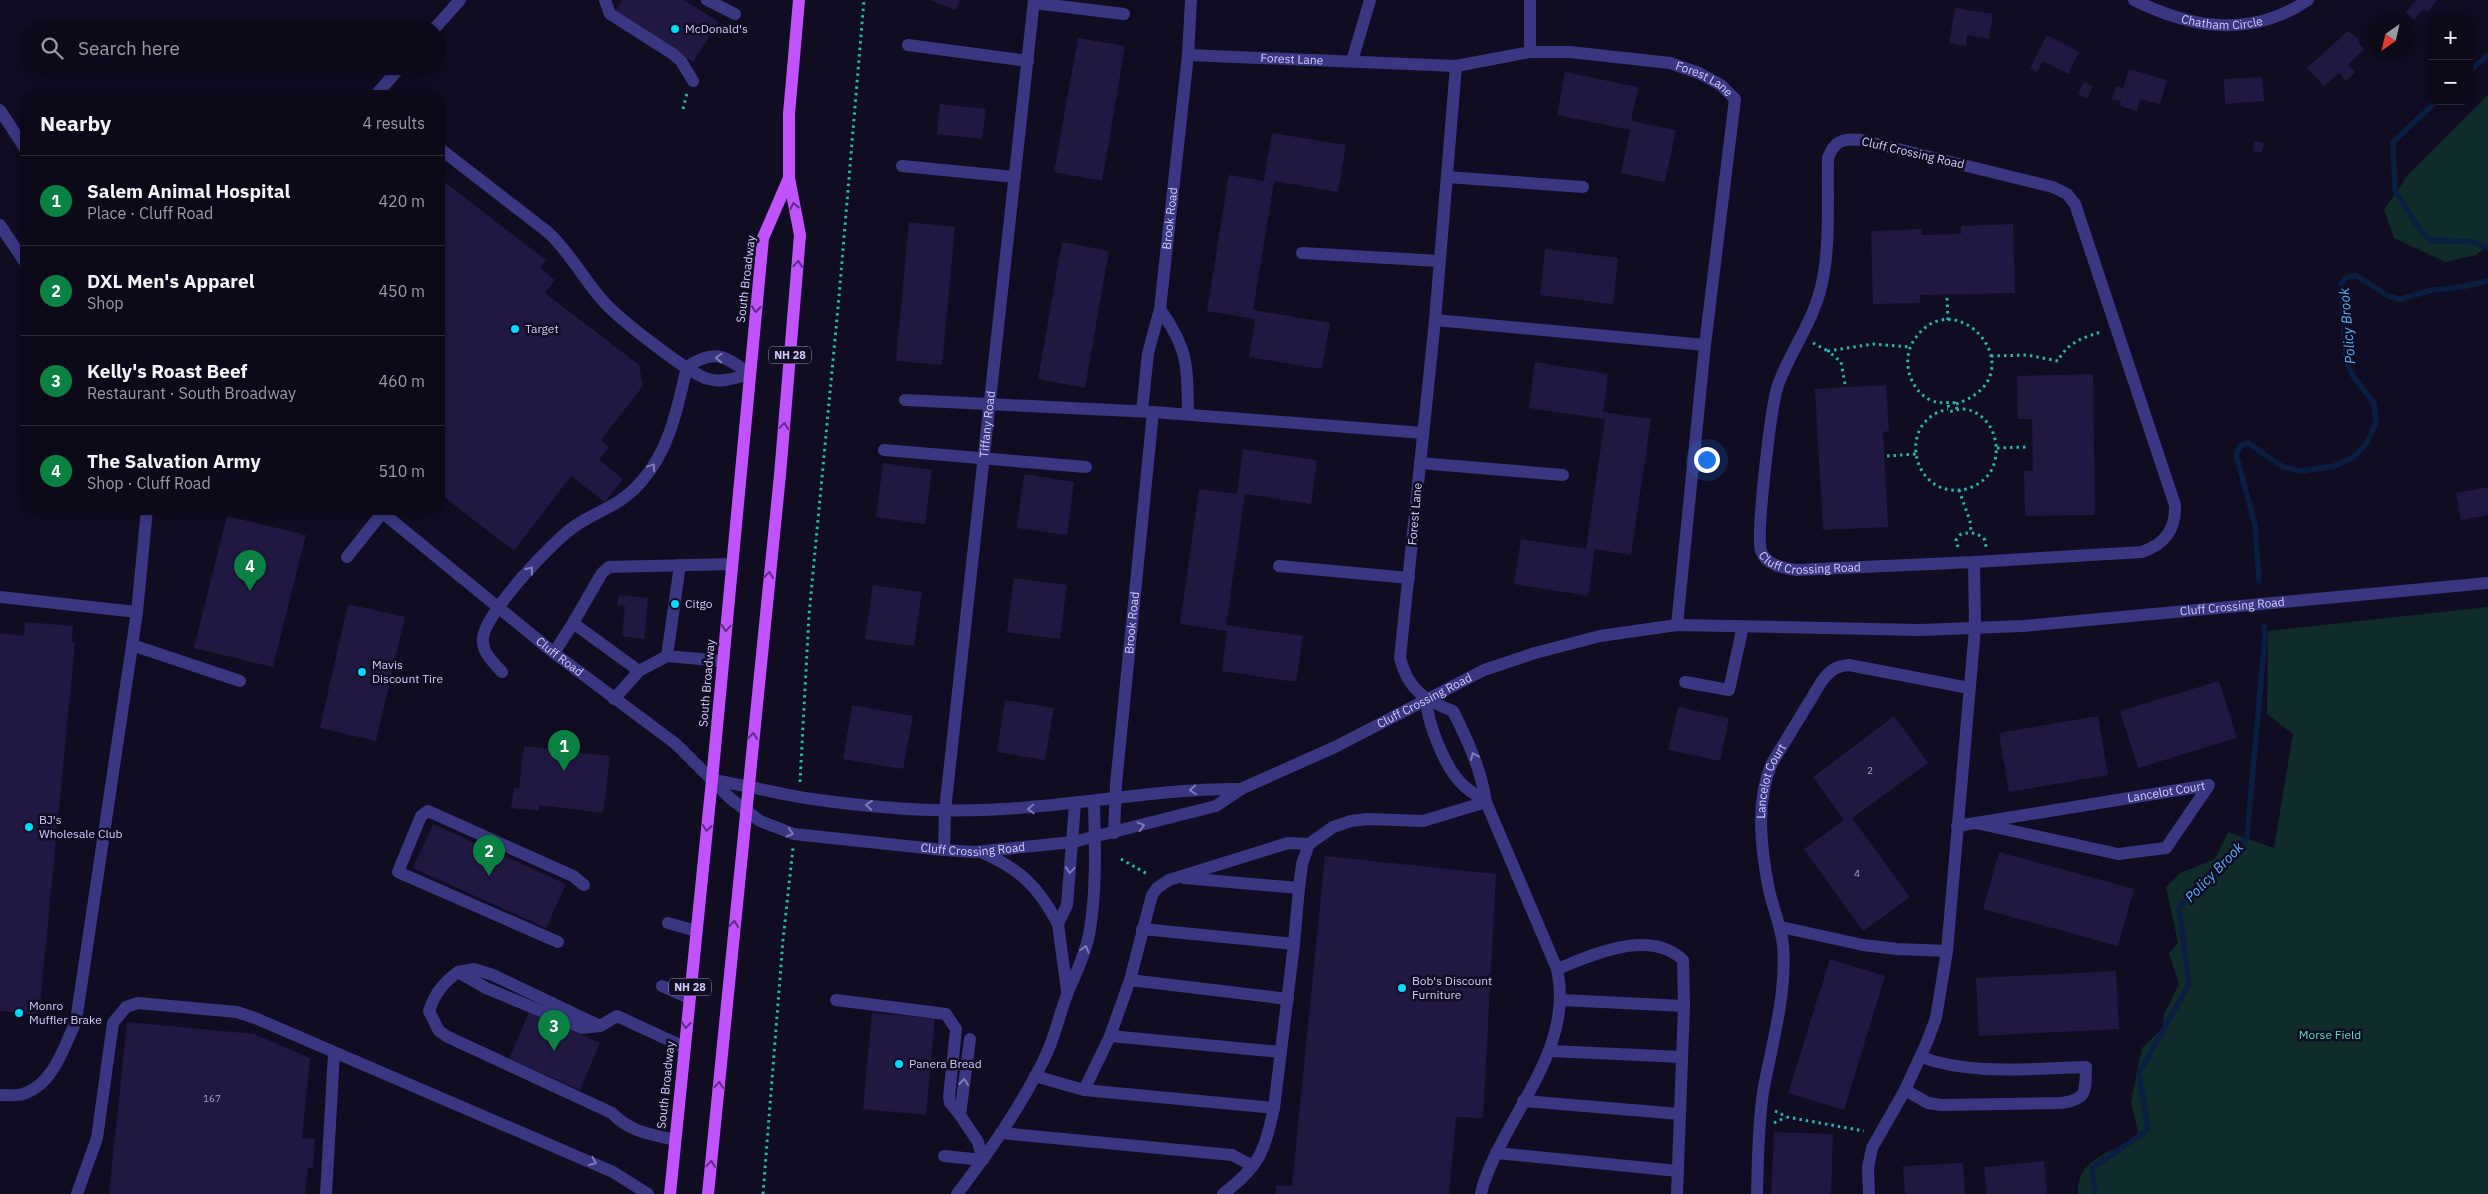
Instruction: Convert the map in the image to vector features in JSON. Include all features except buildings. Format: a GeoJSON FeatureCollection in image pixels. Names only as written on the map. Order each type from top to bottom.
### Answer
{"type":"FeatureCollection","features":[{"type":"Feature","properties":{"kind":"main road","name":"South Broadway"},"geometry":{"type":"LineString","coordinates":[[708,1194],[780,474],[800,235],[788,178],[789,114],[800,0]]}},
{"type":"Feature","properties":{"kind":"main road","name":"South Broadway"},"geometry":{"type":"LineString","coordinates":[[670,1194],[712,780],[763,238],[788,178]]}},
{"type":"Feature","properties":{"kind":"street"},"geometry":{"type":"LineString","coordinates":[[442,20],[460,0]]}},
{"type":"Feature","properties":{"kind":"street"},"geometry":{"type":"LineString","coordinates":[[605,0],[610,14],[673,54],[681,61],[693,81]]}},
{"type":"Feature","properties":{"kind":"street"},"geometry":{"type":"LineString","coordinates":[[707,0],[735,14]]}},
{"type":"Feature","properties":{"kind":"street","name":"Brook Road"},"geometry":{"type":"LineString","coordinates":[[1114,833],[1115,800],[1148,412],[1148,353],[1160,309],[1188,55],[1191,0]]}},
{"type":"Feature","properties":{"kind":"street"},"geometry":{"type":"LineString","coordinates":[[1352,62],[1370,0]]}},
{"type":"Feature","properties":{"kind":"street"},"geometry":{"type":"LineString","coordinates":[[1530,0],[1530,52]]}},
{"type":"Feature","properties":{"kind":"street","name":"Chatham Circle"},"geometry":{"type":"LineString","coordinates":[[2134,0],[2183,19],[2229,26],[2253,24],[2274,18],[2308,0]]}},
{"type":"Feature","properties":{"kind":"street"},"geometry":{"type":"LineString","coordinates":[[1034,1],[1124,14]]}},
{"type":"Feature","properties":{"kind":"street","name":"Tiffany Road"},"geometry":{"type":"LineString","coordinates":[[944,850],[945,810],[1034,1]]}},
{"type":"Feature","properties":{"kind":"street"},"geometry":{"type":"LineString","coordinates":[[908,46],[1028,62]]}},
{"type":"Feature","properties":{"kind":"street","name":"Forest Lane"},"geometry":{"type":"LineString","coordinates":[[1188,55],[1456,66],[1530,52],[1570,52],[1670,63],[1699,73],[1721,85],[1735,99],[1705,345],[1677,625]]}},
{"type":"Feature","properties":{"kind":"street","name":"Forest Lane"},"geometry":{"type":"LineString","coordinates":[[1426,700],[1408,681],[1400,658],[1435,320],[1456,66]]}},
{"type":"Feature","properties":{"kind":"street"},"geometry":{"type":"LineString","coordinates":[[380,90],[393,75]]}},
{"type":"Feature","properties":{"kind":"street"},"geometry":{"type":"LineString","coordinates":[[0,110],[20,141]]}},
{"type":"Feature","properties":{"kind":"street","name":"Cluff Crossing Road"},"geometry":{"type":"LineString","coordinates":[[1848,139],[1861,140],[2053,187],[2067,194],[2075,204],[2175,504],[2172,527],[2165,539],[2156,547],[2142,552],[1974,562],[1796,570],[1782,568],[1769,562],[1761,552],[1761,522],[1773,408],[1785,368],[1812,314],[1820,290],[1825,262],[1828,158],[1831,148],[1839,141],[1848,139]]}},
{"type":"Feature","properties":{"kind":"street"},"geometry":{"type":"LineString","coordinates":[[445,153],[549,233],[565,248],[584,278],[605,304],[686,367],[710,380],[725,381],[749,374]]}},
{"type":"Feature","properties":{"kind":"street"},"geometry":{"type":"LineString","coordinates":[[902,166],[1015,177]]}},
{"type":"Feature","properties":{"kind":"street"},"geometry":{"type":"LineString","coordinates":[[1447,177],[1583,188]]}},
{"type":"Feature","properties":{"kind":"street"},"geometry":{"type":"LineString","coordinates":[[0,225],[20,255]]}},
{"type":"Feature","properties":{"kind":"street"},"geometry":{"type":"LineString","coordinates":[[1302,253],[1439,261]]}},
{"type":"Feature","properties":{"kind":"street"},"geometry":{"type":"LineString","coordinates":[[1160,309],[1175,331],[1184,349],[1187,370],[1188,414]]}},
{"type":"Feature","properties":{"kind":"street"},"geometry":{"type":"LineString","coordinates":[[1435,320],[1705,345]]}},
{"type":"Feature","properties":{"kind":"street"},"geometry":{"type":"LineString","coordinates":[[502,672],[486,653],[483,636],[499,608],[544,552],[564,534],[579,523],[604,512],[623,499],[640,483],[667,442],[686,367],[697,360],[718,356],[727,358],[749,374]]}},
{"type":"Feature","properties":{"kind":"street"},"geometry":{"type":"LineString","coordinates":[[905,400],[1188,414],[1423,433]]}},
{"type":"Feature","properties":{"kind":"street"},"geometry":{"type":"LineString","coordinates":[[884,450],[1086,467]]}},
{"type":"Feature","properties":{"kind":"street"},"geometry":{"type":"LineString","coordinates":[[1420,463],[1563,475]]}},
{"type":"Feature","properties":{"kind":"street"},"geometry":{"type":"LineString","coordinates":[[0,1095],[21,1095],[36,1089],[48,1078],[76,1021],[137,612],[146,515]]}},
{"type":"Feature","properties":{"kind":"street"},"geometry":{"type":"LineString","coordinates":[[347,557],[376,515]]}},
{"type":"Feature","properties":{"kind":"street","name":"Cluff Road"},"geometry":{"type":"LineString","coordinates":[[386,515],[554,653],[676,744],[712,780]]}},
{"type":"Feature","properties":{"kind":"street"},"geometry":{"type":"LineString","coordinates":[[1869,1194],[1868,1168],[1872,1148],[1905,1090],[1921,1057],[1936,1018],[1947,951],[1975,628],[1974,562]]}},
{"type":"Feature","properties":{"kind":"street"},"geometry":{"type":"LineString","coordinates":[[667,656],[680,564]]}},
{"type":"Feature","properties":{"kind":"street"},"geometry":{"type":"LineString","coordinates":[[554,653],[602,573],[609,567],[732,564]]}},
{"type":"Feature","properties":{"kind":"street"},"geometry":{"type":"LineString","coordinates":[[1279,566],[1409,578]]}},
{"type":"Feature","properties":{"kind":"street","name":"Cluff Crossing Road"},"geometry":{"type":"LineString","coordinates":[[712,780],[746,812],[774,828],[794,834],[944,850],[978,851],[1073,842],[1216,806],[1241,788],[1326,751],[1484,670],[1535,653],[1600,636],[1677,625],[1875,630],[1975,628],[2488,583]]}},
{"type":"Feature","properties":{"kind":"street"},"geometry":{"type":"LineString","coordinates":[[0,597],[137,612]]}},
{"type":"Feature","properties":{"kind":"street"},"geometry":{"type":"LineString","coordinates":[[573,623],[639,671]]}},
{"type":"Feature","properties":{"kind":"street"},"geometry":{"type":"LineString","coordinates":[[1685,682],[1729,690],[1743,626]]}},
{"type":"Feature","properties":{"kind":"street"},"geometry":{"type":"LineString","coordinates":[[132,645],[240,681]]}},
{"type":"Feature","properties":{"kind":"street"},"geometry":{"type":"LineString","coordinates":[[614,699],[639,671],[667,656],[722,661]]}},
{"type":"Feature","properties":{"kind":"street","name":"Lancelot Court"},"geometry":{"type":"LineString","coordinates":[[1757,1194],[1762,1104],[1777,1023],[1784,966],[1780,927],[1769,888],[1761,813],[1762,794],[1772,763],[1830,671],[1838,666],[1849,664],[1969,688]]}},
{"type":"Feature","properties":{"kind":"street"},"geometry":{"type":"LineString","coordinates":[[1481,1194],[1496,1154],[1551,1051],[1561,1000],[1557,970],[1486,802],[1482,774],[1453,711],[1426,700],[1428,718],[1448,764],[1463,785],[1486,802]]}},
{"type":"Feature","properties":{"kind":"street"},"geometry":{"type":"LineString","coordinates":[[712,780],[748,785]]}},
{"type":"Feature","properties":{"kind":"street","name":"Cluff Crossing Road"},"geometry":{"type":"LineString","coordinates":[[748,785],[799,796],[867,805],[945,810],[1037,808],[1214,788],[1241,788]]}},
{"type":"Feature","properties":{"kind":"street","name":"Lancelot Court"},"geometry":{"type":"LineString","coordinates":[[1958,826],[1976,823],[2112,801],[2209,785],[2166,848],[2118,854],[1976,823]]}},
{"type":"Feature","properties":{"kind":"street"},"geometry":{"type":"LineString","coordinates":[[957,1194],[1001,1133],[1035,1076],[1054,1038],[1067,994],[1084,956],[1089,935],[1096,869],[1094,802]]}},
{"type":"Feature","properties":{"kind":"street"},"geometry":{"type":"LineString","coordinates":[[1084,1090],[1110,1036],[1130,980],[1152,895],[1162,883],[1288,844],[1309,844],[1333,827],[1351,821],[1368,819],[1423,821],[1486,802]]}},
{"type":"Feature","properties":{"kind":"street"},"geometry":{"type":"LineString","coordinates":[[1058,924],[1067,905],[1075,804]]}},
{"type":"Feature","properties":{"kind":"street"},"geometry":{"type":"LineString","coordinates":[[558,942],[398,872],[421,816],[428,811],[573,876],[584,886]]}},
{"type":"Feature","properties":{"kind":"street"},"geometry":{"type":"LineString","coordinates":[[1223,1194],[1253,1166],[1263,1150],[1274,1108],[1302,864],[1309,844]]}},
{"type":"Feature","properties":{"kind":"street"},"geometry":{"type":"LineString","coordinates":[[978,851],[1003,862],[1034,886],[1058,924],[1066,970],[1067,994]]}},
{"type":"Feature","properties":{"kind":"street"},"geometry":{"type":"LineString","coordinates":[[1178,877],[1299,888]]}},
{"type":"Feature","properties":{"kind":"street"},"geometry":{"type":"LineString","coordinates":[[668,923],[696,931]]}},
{"type":"Feature","properties":{"kind":"street"},"geometry":{"type":"LineString","coordinates":[[1780,927],[1863,945],[1897,949],[1947,951]]}},
{"type":"Feature","properties":{"kind":"street"},"geometry":{"type":"LineString","coordinates":[[1142,929],[1294,944]]}},
{"type":"Feature","properties":{"kind":"street"},"geometry":{"type":"LineString","coordinates":[[1557,970],[1619,946],[1660,946],[1674,952],[1683,960],[1684,1006],[1677,1194]]}},
{"type":"Feature","properties":{"kind":"street"},"geometry":{"type":"LineString","coordinates":[[675,1140],[646,1133],[623,1124],[612,1112],[560,1090],[439,1031],[429,1011],[434,998],[444,983],[458,972],[474,969],[493,975],[600,1026],[617,1016],[684,1047]]}},
{"type":"Feature","properties":{"kind":"street"},"geometry":{"type":"LineString","coordinates":[[1130,980],[1288,999]]}},
{"type":"Feature","properties":{"kind":"street"},"geometry":{"type":"LineString","coordinates":[[662,986],[689,998]]}},
{"type":"Feature","properties":{"kind":"street"},"geometry":{"type":"LineString","coordinates":[[836,1000],[946,1014],[956,1029],[950,1103],[978,1142],[983,1160]]}},
{"type":"Feature","properties":{"kind":"street"},"geometry":{"type":"LineString","coordinates":[[1561,1000],[1684,1006]]}},
{"type":"Feature","properties":{"kind":"street"},"geometry":{"type":"LineString","coordinates":[[77,1194],[97,1138],[113,1023],[126,1007],[138,1003],[236,1012],[548,1143],[613,1172],[648,1194]]}},
{"type":"Feature","properties":{"kind":"street"},"geometry":{"type":"LineString","coordinates":[[1110,1036],[1281,1052]]}},
{"type":"Feature","properties":{"kind":"street"},"geometry":{"type":"LineString","coordinates":[[960,1116],[970,1039]]}},
{"type":"Feature","properties":{"kind":"street"},"geometry":{"type":"LineString","coordinates":[[1551,1051],[1682,1057]]}},
{"type":"Feature","properties":{"kind":"street"},"geometry":{"type":"LineString","coordinates":[[326,1194],[334,1053]]}},
{"type":"Feature","properties":{"kind":"street"},"geometry":{"type":"LineString","coordinates":[[1905,1090],[1928,1103],[1941,1105],[2061,1103],[2075,1101],[2085,1091],[2086,1068],[1972,1068],[1938,1064],[1921,1057]]}},
{"type":"Feature","properties":{"kind":"street"},"geometry":{"type":"LineString","coordinates":[[1035,1076],[1084,1090],[1274,1108]]}},
{"type":"Feature","properties":{"kind":"street"},"geometry":{"type":"LineString","coordinates":[[1523,1102],[1680,1114]]}},
{"type":"Feature","properties":{"kind":"street"},"geometry":{"type":"LineString","coordinates":[[1001,1133],[1232,1155],[1253,1166]]}},
{"type":"Feature","properties":{"kind":"street"},"geometry":{"type":"LineString","coordinates":[[1496,1154],[1678,1171]]}},
{"type":"Feature","properties":{"kind":"street"},"geometry":{"type":"LineString","coordinates":[[944,1156],[983,1160]]}},
{"type":"Feature","properties":{"kind":"path"},"geometry":{"type":"LineString","coordinates":[[799,796],[809,615],[864,0]]}},
{"type":"Feature","properties":{"kind":"path"},"geometry":{"type":"LineString","coordinates":[[1947,298],[1948,320]]}},
{"type":"Feature","properties":{"kind":"path"},"geometry":{"type":"LineString","coordinates":[[1948,320],[1931,324],[1920,332],[1910,347],[1908,368],[1912,381],[1920,392],[1930,400],[1948,407],[1953,412],[1957,409],[1966,409],[1978,414],[1988,422],[1994,434],[1998,448],[1991,471],[1983,481],[1972,487],[1959,490],[1945,489],[1932,482],[1922,472],[1915,445],[1919,431],[1927,419],[1948,407],[1952,402],[1956,404],[1970,399],[1982,390],[1989,378],[1992,363],[1990,349],[1983,336],[1972,326],[1958,320],[1948,320]]}},
{"type":"Feature","properties":{"kind":"path"},"geometry":{"type":"LineString","coordinates":[[1991,356],[2017,354],[2058,361],[2066,347],[2089,336]]}},
{"type":"Feature","properties":{"kind":"path"},"geometry":{"type":"LineString","coordinates":[[1845,384],[1841,362],[1828,351],[1873,344],[1910,347]]}},
{"type":"Feature","properties":{"kind":"path"},"geometry":{"type":"LineString","coordinates":[[1956,404],[1957,409]]}},
{"type":"Feature","properties":{"kind":"path"},"geometry":{"type":"LineString","coordinates":[[1998,448],[2028,447]]}},
{"type":"Feature","properties":{"kind":"path"},"geometry":{"type":"LineString","coordinates":[[1887,456],[1916,454]]}},
{"type":"Feature","properties":{"kind":"path"},"geometry":{"type":"LineString","coordinates":[[1959,490],[1970,520],[1971,532]]}},
{"type":"Feature","properties":{"kind":"path"},"geometry":{"type":"LineString","coordinates":[[1958,548],[1956,540],[1961,534],[1971,532],[1979,534],[1985,540],[1986,548]]}},
{"type":"Feature","properties":{"kind":"path"},"geometry":{"type":"LineString","coordinates":[[763,1194],[783,940],[794,834]]}},
{"type":"Feature","properties":{"kind":"path"},"geometry":{"type":"LineString","coordinates":[[1121,859],[1162,883]]}},
{"type":"Feature","properties":{"kind":"path"},"geometry":{"type":"LineString","coordinates":[[1762,1104],[1787,1117],[1879,1134]]}},
{"type":"Feature","properties":{"kind":"green space"},"geometry":{"type":"Polygon","coordinates":[[[2488,95],[2488,245],[2476,255],[2445,262],[2394,238],[2384,210],[2408,175],[2488,95]]]}},
{"type":"Feature","properties":{"kind":"green space","name":"Morse Field"},"geometry":{"type":"Polygon","coordinates":[[[2488,607],[2488,1194],[2078,1194],[2079,1182],[2089,1165],[2106,1153],[2136,1140],[2138,1132],[2131,1102],[2142,1048],[2163,1028],[2164,1015],[2179,984],[2169,953],[2178,943],[2166,887],[2180,873],[2215,859],[2228,832],[2274,848],[2293,734],[2267,714],[2268,631],[2488,607]]]}},
{"type":"Feature","properties":{"kind":"waterway","name":"Policy Brook"},"geometry":{"type":"LineString","coordinates":[[2473,68],[2488,55]]}},
{"type":"Feature","properties":{"kind":"waterway","name":"Policy Brook"},"geometry":{"type":"LineString","coordinates":[[2433,105],[2393,142],[2395,190],[2421,231],[2431,240],[2475,242],[2488,248]]}},
{"type":"Feature","properties":{"kind":"waterway","name":"Policy Brook"},"geometry":{"type":"LineString","coordinates":[[2259,581],[2255,525],[2236,454],[2240,446],[2248,443],[2283,467],[2300,471],[2334,466],[2354,457],[2367,443],[2376,422],[2374,403],[2353,376],[2346,361],[2341,284],[2347,277],[2357,276],[2388,296],[2400,299],[2433,290],[2462,287],[2488,281]]}},
{"type":"Feature","properties":{"kind":"waterway","name":"Policy Brook"},"geometry":{"type":"LineString","coordinates":[[2095,1194],[2092,1168],[2148,1130],[2139,1073],[2189,984],[2179,907],[2247,838],[2265,636],[2264,626]]}},
{"type":"Feature","properties":{"kind":"place","name":"McDonald's"},"geometry":{"type":"Point","coordinates":[675,29]}},
{"type":"Feature","properties":{"kind":"place","name":"Target"},"geometry":{"type":"Point","coordinates":[515,329]}},
{"type":"Feature","properties":{"kind":"place","name":"The Salvation Army"},"geometry":{"type":"Point","coordinates":[250,591]}},
{"type":"Feature","properties":{"kind":"place","name":"Citgo"},"geometry":{"type":"Point","coordinates":[675,604]}},
{"type":"Feature","properties":{"kind":"place","name":"Mavis Discount Tire"},"geometry":{"type":"Point","coordinates":[362,672]}},
{"type":"Feature","properties":{"kind":"place","name":"Salem Animal Hospital"},"geometry":{"type":"Point","coordinates":[564,771]}},
{"type":"Feature","properties":{"kind":"place","name":"BJ's Wholesale Club"},"geometry":{"type":"Point","coordinates":[29,827]}},
{"type":"Feature","properties":{"kind":"place","name":"DXL Men's Apparel"},"geometry":{"type":"Point","coordinates":[489,876]}},
{"type":"Feature","properties":{"kind":"place","name":"Bob's Discount Furniture"},"geometry":{"type":"Point","coordinates":[1402,988]}},
{"type":"Feature","properties":{"kind":"place","name":"Monro Muffler Brake"},"geometry":{"type":"Point","coordinates":[19,1013]}},
{"type":"Feature","properties":{"kind":"place","name":"Kelly's Roast Beef"},"geometry":{"type":"Point","coordinates":[554,1051]}},
{"type":"Feature","properties":{"kind":"place","name":"Panera Bread"},"geometry":{"type":"Point","coordinates":[899,1064]}}]}
